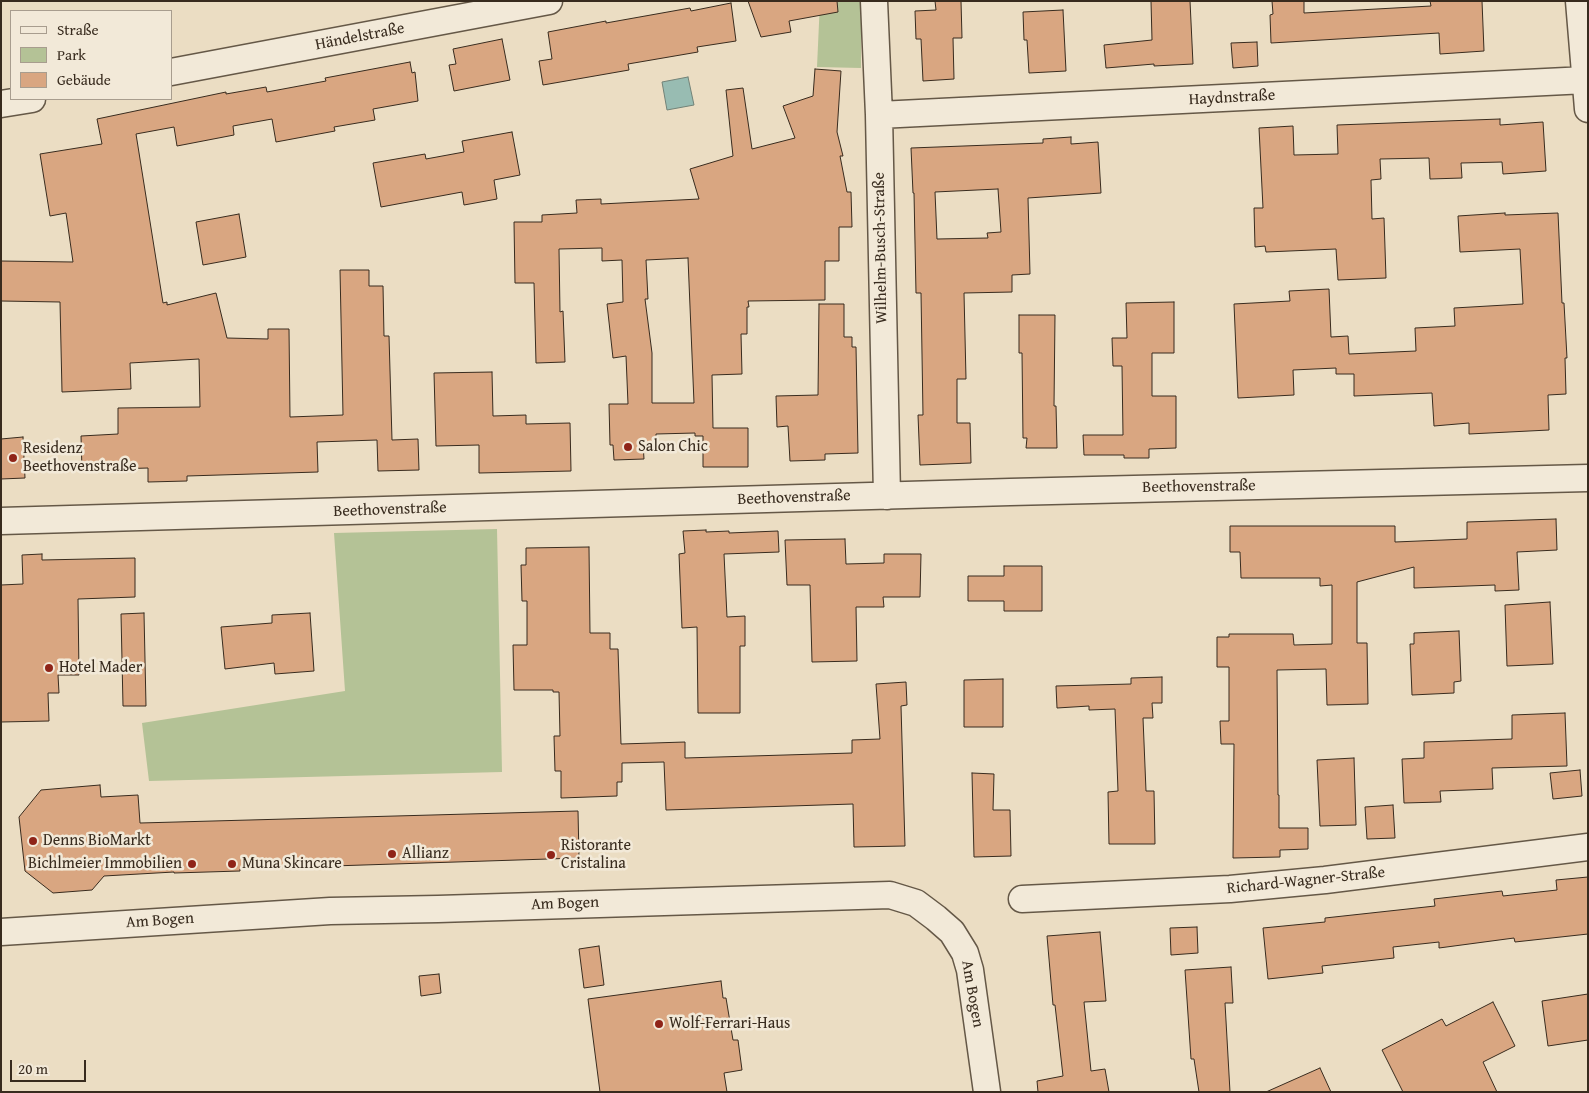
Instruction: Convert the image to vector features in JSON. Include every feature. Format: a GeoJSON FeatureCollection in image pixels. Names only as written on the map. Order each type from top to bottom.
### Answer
{"type":"FeatureCollection","features":[{"type":"Feature","properties":{"kind":"street","name":"Händelstraße"},"geometry":{"type":"LineString","coordinates":[[172,72],[550,1]]}},
{"type":"Feature","properties":{"kind":"street","name":"Wilhelm-Busch-Straße"},"geometry":{"type":"LineString","coordinates":[[874,1],[887,496]]}},
{"type":"Feature","properties":{"kind":"street"},"geometry":{"type":"LineString","coordinates":[[1579,1],[1588,109]]}},
{"type":"Feature","properties":{"kind":"street","name":"Haydnstraße"},"geometry":{"type":"LineString","coordinates":[[878,115],[1586,80]]}},
{"type":"Feature","properties":{"kind":"street"},"geometry":{"type":"LineString","coordinates":[[1,104],[26,100]]}},
{"type":"Feature","properties":{"kind":"street","name":"Beethovenstraße"},"geometry":{"type":"LineString","coordinates":[[1,521],[1588,478]]}},
{"type":"Feature","properties":{"kind":"street","name":"Richard-Wagner-Straße"},"geometry":{"type":"LineString","coordinates":[[1022,899],[1230,889],[1325,880],[1588,847]]}},
{"type":"Feature","properties":{"kind":"street","name":"Am Bogen"},"geometry":{"type":"LineString","coordinates":[[1,932],[330,911],[890,895],[916,903],[936,918],[952,932],[965,953],[970,970],[987,1092]]}},
{"type":"Feature","properties":{"kind":"green space"},"geometry":{"type":"Polygon","coordinates":[[[820,1],[861,1],[861,68],[817,67],[820,1]]]}},
{"type":"Feature","properties":{"kind":"green space"},"geometry":{"type":"Polygon","coordinates":[[[497,529],[502,772],[149,781],[142,723],[345,691],[334,533],[497,529]]]}},
{"type":"Feature","properties":{"kind":"water"},"geometry":{"type":"Polygon","coordinates":[[[688,77],[694,105],[667,110],[662,82],[688,77]]]}},
{"type":"Feature","properties":{"kind":"building"},"geometry":{"type":"Polygon","coordinates":[[[748,1],[837,1],[838,12],[789,21],[791,32],[761,37],[748,1]]]}},
{"type":"Feature","properties":{"kind":"building"},"geometry":{"type":"Polygon","coordinates":[[[935,1],[961,1],[962,38],[953,38],[954,79],[923,81],[921,39],[916,39],[915,11],[936,10],[935,1]]]}},
{"type":"Feature","properties":{"kind":"building"},"geometry":{"type":"Polygon","coordinates":[[[1151,1],[1190,1],[1193,64],[1154,66],[1154,64],[1106,68],[1104,45],[1152,40],[1151,1]]]}},
{"type":"Feature","properties":{"kind":"building"},"geometry":{"type":"Polygon","coordinates":[[[1272,1],[1304,1],[1304,13],[1431,6],[1430,1],[1482,1],[1484,51],[1440,54],[1439,33],[1271,43],[1270,15],[1273,14],[1272,1]]]}},
{"type":"Feature","properties":{"kind":"building"},"geometry":{"type":"Polygon","coordinates":[[[731,3],[736,41],[697,47],[698,52],[628,64],[629,70],[543,85],[539,61],[552,59],[548,32],[606,21],[606,23],[690,8],[691,11],[731,3]]]}},
{"type":"Feature","properties":{"kind":"building"},"geometry":{"type":"Polygon","coordinates":[[[1063,10],[1066,71],[1029,73],[1027,40],[1024,40],[1023,12],[1063,10]]]}},
{"type":"Feature","properties":{"kind":"building"},"geometry":{"type":"Polygon","coordinates":[[[502,39],[510,80],[454,91],[449,65],[456,64],[453,49],[502,39]]]}},
{"type":"Feature","properties":{"kind":"building"},"geometry":{"type":"Polygon","coordinates":[[[1257,42],[1258,66],[1233,68],[1231,43],[1257,42]]]}},
{"type":"Feature","properties":{"kind":"building"},"geometry":{"type":"Polygon","coordinates":[[[410,62],[412,73],[415,72],[418,101],[373,109],[375,120],[334,127],[335,131],[276,142],[272,119],[233,126],[234,135],[177,146],[174,127],[136,134],[163,303],[167,302],[167,305],[216,293],[227,338],[268,339],[268,329],[289,329],[290,417],[343,415],[340,270],[369,270],[369,286],[383,286],[384,336],[389,336],[392,440],[418,439],[419,470],[378,471],[377,440],[317,442],[318,472],[187,476],[187,481],[148,482],[148,468],[82,470],[81,436],[118,434],[118,408],[200,407],[199,359],[130,363],[131,389],[62,392],[60,302],[1,301],[1,261],[73,262],[66,213],[50,216],[40,154],[102,144],[97,119],[226,92],[226,94],[266,87],[267,92],[326,81],[325,78],[410,62]]]}},
{"type":"Feature","properties":{"kind":"building"},"geometry":{"type":"Polygon","coordinates":[[[815,69],[841,71],[837,132],[843,156],[840,156],[847,192],[851,192],[852,227],[839,227],[839,261],[825,261],[825,300],[748,301],[747,334],[741,334],[742,374],[712,375],[713,428],[748,428],[748,467],[703,467],[703,436],[695,436],[695,433],[656,434],[656,444],[643,444],[644,459],[614,460],[613,445],[610,445],[609,404],[628,404],[626,356],[613,358],[607,304],[623,302],[622,260],[602,261],[602,248],[559,249],[560,312],[563,311],[565,362],[536,363],[534,283],[515,283],[514,222],[542,222],[542,215],[577,213],[576,200],[601,199],[601,204],[699,199],[690,169],[733,156],[726,90],[743,88],[752,149],[795,138],[783,106],[813,96],[815,69]],[[688,258],[646,260],[648,299],[645,299],[652,353],[652,403],[694,403],[688,258]]]}},
{"type":"Feature","properties":{"kind":"building"},"geometry":{"type":"Polygon","coordinates":[[[1500,119],[1500,125],[1543,122],[1546,171],[1503,174],[1502,162],[1461,163],[1462,178],[1430,179],[1429,158],[1380,159],[1381,179],[1371,180],[1372,219],[1384,218],[1386,278],[1338,280],[1336,249],[1266,252],[1265,246],[1255,247],[1254,208],[1263,208],[1259,128],[1293,126],[1294,155],[1338,154],[1337,125],[1500,119]]]}},
{"type":"Feature","properties":{"kind":"building"},"geometry":{"type":"Polygon","coordinates":[[[512,132],[520,175],[494,180],[497,199],[464,205],[462,192],[381,207],[373,163],[425,154],[426,159],[464,152],[462,141],[512,132]]]}},
{"type":"Feature","properties":{"kind":"building"},"geometry":{"type":"Polygon","coordinates":[[[1071,137],[1071,144],[1098,142],[1101,193],[1028,198],[1030,274],[1012,275],[1012,292],[964,293],[966,379],[957,379],[957,423],[970,423],[971,463],[920,465],[918,415],[923,415],[921,293],[916,293],[911,148],[1043,143],[1043,139],[1071,137]],[[998,189],[935,192],[937,239],[988,238],[987,233],[1001,232],[998,189]]]}},
{"type":"Feature","properties":{"kind":"building"},"geometry":{"type":"Polygon","coordinates":[[[1505,213],[1505,215],[1558,213],[1562,303],[1564,303],[1567,358],[1565,358],[1566,394],[1548,395],[1549,430],[1469,434],[1469,423],[1434,426],[1432,393],[1354,396],[1354,374],[1336,374],[1336,368],[1293,370],[1294,395],[1238,398],[1234,304],[1290,301],[1289,291],[1329,289],[1331,337],[1348,336],[1349,354],[1416,351],[1415,328],[1455,326],[1454,308],[1523,304],[1520,249],[1460,252],[1458,216],[1505,213]]]}},
{"type":"Feature","properties":{"kind":"building"},"geometry":{"type":"Polygon","coordinates":[[[239,214],[246,257],[203,265],[196,222],[239,214]]]}},
{"type":"Feature","properties":{"kind":"building"},"geometry":{"type":"Polygon","coordinates":[[[1174,302],[1174,353],[1152,353],[1152,396],[1176,396],[1176,448],[1149,449],[1149,458],[1124,458],[1124,455],[1084,455],[1083,435],[1123,435],[1122,366],[1113,366],[1112,338],[1127,338],[1126,303],[1174,302]]]}},
{"type":"Feature","properties":{"kind":"building"},"geometry":{"type":"Polygon","coordinates":[[[819,304],[844,304],[844,337],[852,337],[852,347],[856,347],[858,453],[825,454],[825,460],[790,461],[788,426],[777,427],[776,396],[818,395],[819,304]]]}},
{"type":"Feature","properties":{"kind":"building"},"geometry":{"type":"Polygon","coordinates":[[[1019,315],[1055,315],[1054,406],[1056,406],[1057,448],[1026,448],[1027,438],[1023,438],[1022,353],[1019,353],[1019,315]]]}},
{"type":"Feature","properties":{"kind":"building"},"geometry":{"type":"Polygon","coordinates":[[[492,372],[493,416],[526,415],[526,424],[570,423],[571,471],[479,473],[479,445],[436,446],[434,373],[492,372]]]}},
{"type":"Feature","properties":{"kind":"building","name":"Residenz Beethovenstraße"},"geometry":{"type":"Polygon","coordinates":[[[23,437],[25,478],[1,479],[1,439],[23,437]]]}},
{"type":"Feature","properties":{"kind":"building"},"geometry":{"type":"Polygon","coordinates":[[[1556,519],[1557,550],[1517,552],[1519,590],[1495,591],[1495,585],[1414,588],[1414,567],[1357,582],[1357,643],[1367,643],[1368,704],[1327,705],[1326,669],[1277,670],[1279,828],[1308,828],[1308,849],[1280,850],[1280,857],[1233,858],[1234,744],[1221,744],[1220,721],[1229,721],[1229,667],[1217,667],[1217,637],[1229,637],[1229,634],[1293,634],[1294,645],[1332,644],[1332,585],[1320,586],[1320,578],[1241,578],[1240,552],[1230,552],[1230,526],[1395,526],[1395,542],[1467,539],[1467,522],[1556,519]]]}},
{"type":"Feature","properties":{"kind":"building"},"geometry":{"type":"Polygon","coordinates":[[[706,530],[706,532],[729,531],[729,533],[778,531],[779,552],[724,554],[727,617],[745,616],[745,646],[740,646],[740,713],[698,713],[697,627],[682,628],[679,554],[685,553],[683,531],[706,530]]]}},
{"type":"Feature","properties":{"kind":"building"},"geometry":{"type":"Polygon","coordinates":[[[845,539],[846,564],[884,563],[884,554],[921,554],[920,597],[883,597],[884,607],[856,607],[857,661],[812,662],[810,585],[787,585],[785,540],[845,539]]]}},
{"type":"Feature","properties":{"kind":"building"},"geometry":{"type":"Polygon","coordinates":[[[589,547],[590,633],[610,633],[610,649],[618,649],[621,744],[685,742],[685,758],[852,753],[852,740],[880,739],[876,684],[906,682],[907,705],[901,706],[905,846],[854,847],[853,804],[666,810],[664,762],[622,763],[622,782],[617,782],[617,796],[561,798],[561,771],[555,771],[554,736],[560,736],[559,692],[553,692],[553,690],[514,690],[513,645],[527,645],[527,601],[522,601],[521,565],[526,565],[526,548],[589,547]]]}},
{"type":"Feature","properties":{"kind":"building"},"geometry":{"type":"Polygon","coordinates":[[[42,554],[42,560],[135,558],[135,597],[78,599],[79,675],[58,675],[59,693],[48,693],[49,721],[1,722],[1,585],[23,584],[22,555],[42,554]]]}},
{"type":"Feature","properties":{"kind":"building"},"geometry":{"type":"Polygon","coordinates":[[[1004,566],[1042,566],[1042,611],[1004,611],[1004,601],[968,601],[968,576],[1004,576],[1004,566]]]}},
{"type":"Feature","properties":{"kind":"building"},"geometry":{"type":"Polygon","coordinates":[[[1550,602],[1553,664],[1507,666],[1505,605],[1550,602]]]}},
{"type":"Feature","properties":{"kind":"building"},"geometry":{"type":"Polygon","coordinates":[[[144,613],[146,706],[123,706],[121,614],[144,613]]]}},
{"type":"Feature","properties":{"kind":"building"},"geometry":{"type":"Polygon","coordinates":[[[310,613],[314,671],[275,674],[274,663],[225,669],[221,627],[272,623],[272,615],[310,613]]]}},
{"type":"Feature","properties":{"kind":"building"},"geometry":{"type":"Polygon","coordinates":[[[1459,631],[1461,681],[1454,682],[1454,693],[1412,695],[1410,644],[1414,644],[1414,633],[1459,631]]]}},
{"type":"Feature","properties":{"kind":"building"},"geometry":{"type":"Polygon","coordinates":[[[1162,677],[1162,703],[1152,703],[1153,718],[1143,718],[1146,791],[1154,791],[1155,844],[1109,844],[1108,792],[1118,791],[1115,709],[1089,710],[1089,706],[1057,708],[1056,686],[1131,684],[1131,678],[1162,677]]]}},
{"type":"Feature","properties":{"kind":"building"},"geometry":{"type":"Polygon","coordinates":[[[1003,679],[1003,727],[964,727],[964,680],[1003,679]]]}},
{"type":"Feature","properties":{"kind":"building"},"geometry":{"type":"Polygon","coordinates":[[[1565,713],[1567,766],[1492,768],[1493,789],[1440,791],[1441,802],[1404,803],[1402,759],[1424,758],[1424,742],[1512,739],[1512,715],[1565,713]]]}},
{"type":"Feature","properties":{"kind":"building"},"geometry":{"type":"Polygon","coordinates":[[[1354,758],[1356,825],[1320,826],[1317,760],[1354,758]]]}},
{"type":"Feature","properties":{"kind":"building"},"geometry":{"type":"Polygon","coordinates":[[[1580,770],[1582,796],[1553,799],[1550,773],[1580,770]]]}},
{"type":"Feature","properties":{"kind":"building"},"geometry":{"type":"Polygon","coordinates":[[[972,773],[994,774],[993,810],[1010,810],[1011,856],[974,857],[972,773]]]}},
{"type":"Feature","properties":{"kind":"building"},"geometry":{"type":"Polygon","coordinates":[[[100,785],[101,797],[138,795],[140,823],[578,811],[579,858],[240,869],[240,871],[104,876],[92,890],[53,893],[25,871],[19,817],[41,790],[100,785]]]}},
{"type":"Feature","properties":{"kind":"building"},"geometry":{"type":"Polygon","coordinates":[[[1393,805],[1395,838],[1367,839],[1365,807],[1393,805]]]}},
{"type":"Feature","properties":{"kind":"building"},"geometry":{"type":"Polygon","coordinates":[[[1588,877],[1588,934],[1515,942],[1514,938],[1439,948],[1439,942],[1393,947],[1394,958],[1322,966],[1323,973],[1268,979],[1263,928],[1325,922],[1325,918],[1435,906],[1434,899],[1502,891],[1503,896],[1557,890],[1556,880],[1588,877]]]}},
{"type":"Feature","properties":{"kind":"building"},"geometry":{"type":"Polygon","coordinates":[[[1197,927],[1198,953],[1171,955],[1170,928],[1197,927]]]}},
{"type":"Feature","properties":{"kind":"building"},"geometry":{"type":"Polygon","coordinates":[[[1100,932],[1106,1001],[1084,1002],[1091,1071],[1105,1069],[1109,1092],[1038,1092],[1037,1081],[1063,1076],[1055,1005],[1053,1005],[1047,936],[1100,932]]]}},
{"type":"Feature","properties":{"kind":"building"},"geometry":{"type":"Polygon","coordinates":[[[599,946],[604,985],[584,988],[579,949],[599,946]]]}},
{"type":"Feature","properties":{"kind":"building"},"geometry":{"type":"Polygon","coordinates":[[[1231,967],[1233,1003],[1225,1003],[1230,1092],[1199,1092],[1194,1059],[1191,1059],[1185,970],[1231,967]]]}},
{"type":"Feature","properties":{"kind":"building"},"geometry":{"type":"Polygon","coordinates":[[[439,974],[441,993],[421,996],[419,976],[439,974]]]}},
{"type":"Feature","properties":{"kind":"building","name":"Wolf-Ferrari-Haus"},"geometry":{"type":"Polygon","coordinates":[[[721,981],[723,998],[726,998],[733,1040],[738,1040],[742,1070],[724,1073],[727,1092],[600,1092],[588,999],[721,981]]]}},
{"type":"Feature","properties":{"kind":"building"},"geometry":{"type":"Polygon","coordinates":[[[1588,994],[1588,1040],[1548,1046],[1542,1001],[1588,994]]]}},
{"type":"Feature","properties":{"kind":"building"},"geometry":{"type":"Polygon","coordinates":[[[1493,1002],[1515,1046],[1483,1062],[1497,1092],[1403,1092],[1382,1050],[1442,1019],[1446,1026],[1493,1002]]]}},
{"type":"Feature","properties":{"kind":"building"},"geometry":{"type":"Polygon","coordinates":[[[1320,1068],[1331,1092],[1266,1092],[1320,1068]]]}},
{"type":"Feature","properties":{"kind":"place","name":"Salon Chic"},"geometry":{"type":"Point","coordinates":[628,447]}},
{"type":"Feature","properties":{"kind":"place","name":"Residenz Beethovenstraße"},"geometry":{"type":"Point","coordinates":[13,458]}},
{"type":"Feature","properties":{"kind":"place","name":"Hotel Mader"},"geometry":{"type":"Point","coordinates":[49,668]}},
{"type":"Feature","properties":{"kind":"place","name":"Denns BioMarkt"},"geometry":{"type":"Point","coordinates":[33,841]}},
{"type":"Feature","properties":{"kind":"place","name":"Allianz"},"geometry":{"type":"Point","coordinates":[392,854]}},
{"type":"Feature","properties":{"kind":"place","name":"Ristorante Cristalina"},"geometry":{"type":"Point","coordinates":[551,855]}},
{"type":"Feature","properties":{"kind":"place","name":"Bichlmeier Immobilien"},"geometry":{"type":"Point","coordinates":[192,864]}},
{"type":"Feature","properties":{"kind":"place","name":"Muna Skincare"},"geometry":{"type":"Point","coordinates":[232,864]}},
{"type":"Feature","properties":{"kind":"place","name":"Wolf-Ferrari-Haus"},"geometry":{"type":"Point","coordinates":[659,1024]}}]}
